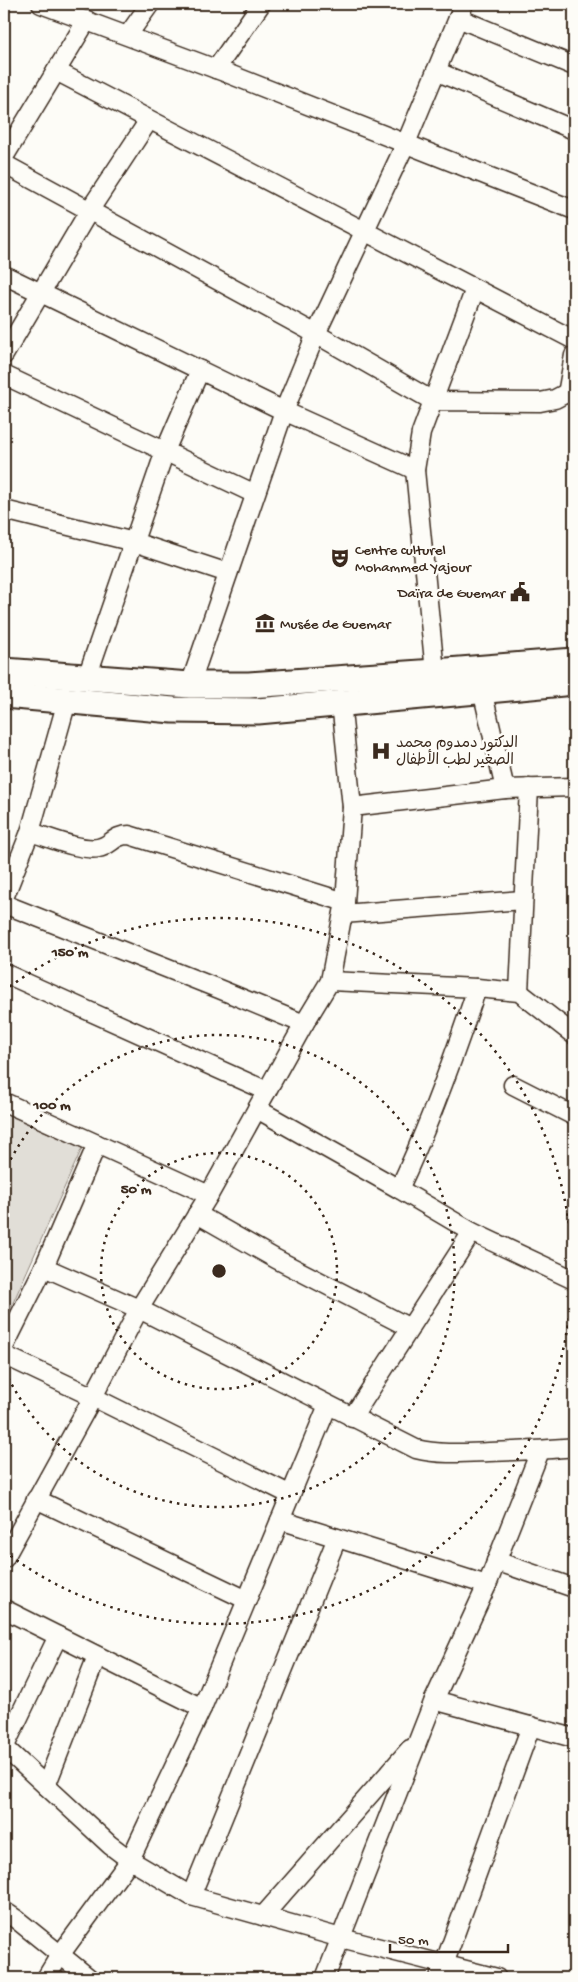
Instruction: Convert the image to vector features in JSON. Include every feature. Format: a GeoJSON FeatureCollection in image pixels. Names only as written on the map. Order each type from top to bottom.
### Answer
{"type":"FeatureCollection","features":[{"type":"Feature","properties":{"kind":"highway"},"geometry":{"type":"LineString","coordinates":[[4,695],[173,710],[258,710],[482,690],[521,676],[574,661]]}},
{"type":"Feature","properties":{"kind":"highway"},"geometry":{"type":"LineString","coordinates":[[4,671],[190,685],[248,685],[435,672],[521,676],[574,682]]}},
{"type":"Feature","properties":{"kind":"street"},"geometry":{"type":"LineString","coordinates":[[40,4],[216,69],[574,210]]}},
{"type":"Feature","properties":{"kind":"street"},"geometry":{"type":"LineString","coordinates":[[128,36],[150,4]]}},
{"type":"Feature","properties":{"kind":"street"},"geometry":{"type":"LineString","coordinates":[[216,69],[260,4]]}},
{"type":"Feature","properties":{"kind":"street"},"geometry":{"type":"LineString","coordinates":[[190,685],[284,411],[316,334],[406,143],[461,11],[574,66]]}},
{"type":"Feature","properties":{"kind":"street"},"geometry":{"type":"LineString","coordinates":[[4,157],[87,20]]}},
{"type":"Feature","properties":{"kind":"street"},"geometry":{"type":"LineString","coordinates":[[436,71],[574,130]]}},
{"type":"Feature","properties":{"kind":"street"},"geometry":{"type":"LineString","coordinates":[[56,72],[574,340]]}},
{"type":"Feature","properties":{"kind":"street"},"geometry":{"type":"LineString","coordinates":[[4,355],[89,211],[149,120]]}},
{"type":"Feature","properties":{"kind":"street"},"geometry":{"type":"LineString","coordinates":[[4,164],[316,334],[433,401],[540,402],[555,399],[571,391],[574,355]]}},
{"type":"Feature","properties":{"kind":"street"},"geometry":{"type":"LineString","coordinates":[[4,276],[284,411],[415,470]]}},
{"type":"Feature","properties":{"kind":"street"},"geometry":{"type":"LineString","coordinates":[[435,672],[415,470],[421,433],[475,289]]}},
{"type":"Feature","properties":{"kind":"street"},"geometry":{"type":"LineString","coordinates":[[87,677],[165,451],[200,370]]}},
{"type":"Feature","properties":{"kind":"street"},"geometry":{"type":"LineString","coordinates":[[4,374],[255,494]]}},
{"type":"Feature","properties":{"kind":"street"},"geometry":{"type":"LineString","coordinates":[[4,510],[134,542],[228,573]]}},
{"type":"Feature","properties":{"kind":"street"},"geometry":{"type":"LineString","coordinates":[[482,690],[505,789]]}},
{"type":"Feature","properties":{"kind":"street"},"geometry":{"type":"LineString","coordinates":[[4,898],[30,832],[67,701]]}},
{"type":"Feature","properties":{"kind":"street"},"geometry":{"type":"LineString","coordinates":[[4,1559],[93,1397],[138,1309],[210,1195],[304,1024],[330,981],[344,908],[352,807],[341,702]]}},
{"type":"Feature","properties":{"kind":"street"},"geometry":{"type":"LineString","coordinates":[[352,807],[505,789],[574,787]]}},
{"type":"Feature","properties":{"kind":"street"},"geometry":{"type":"LineString","coordinates":[[519,992],[529,788]]}},
{"type":"Feature","properties":{"kind":"street"},"geometry":{"type":"LineString","coordinates":[[30,832],[84,848],[97,849],[106,846],[120,835],[129,835],[344,908],[523,900]]}},
{"type":"Feature","properties":{"kind":"street"},"geometry":{"type":"LineString","coordinates":[[4,904],[220,988],[304,1024]]}},
{"type":"Feature","properties":{"kind":"street"},"geometry":{"type":"LineString","coordinates":[[4,973],[267,1091]]}},
{"type":"Feature","properties":{"kind":"street"},"geometry":{"type":"LineString","coordinates":[[330,981],[519,992],[574,1035]]}},
{"type":"Feature","properties":{"kind":"street"},"geometry":{"type":"LineString","coordinates":[[399,1189],[421,1142],[454,1058],[476,988]]}},
{"type":"Feature","properties":{"kind":"street"},"geometry":{"type":"LineString","coordinates":[[513,1085],[574,1116]]}},
{"type":"Feature","properties":{"kind":"street"},"geometry":{"type":"LineString","coordinates":[[4,1102],[210,1195]]}},
{"type":"Feature","properties":{"kind":"street"},"geometry":{"type":"LineString","coordinates":[[257,1109],[472,1232],[574,1280]]}},
{"type":"Feature","properties":{"kind":"street"},"geometry":{"type":"LineString","coordinates":[[4,1347],[44,1268],[97,1144]]}},
{"type":"Feature","properties":{"kind":"street"},"geometry":{"type":"LineString","coordinates":[[197,1214],[276,1259],[410,1328]]}},
{"type":"Feature","properties":{"kind":"street"},"geometry":{"type":"LineString","coordinates":[[352,1418],[472,1232]]}},
{"type":"Feature","properties":{"kind":"street"},"geometry":{"type":"LineString","coordinates":[[44,1268],[138,1309],[416,1449],[434,1454],[540,1451],[574,1447]]}},
{"type":"Feature","properties":{"kind":"street"},"geometry":{"type":"LineString","coordinates":[[4,1355],[291,1495]]}},
{"type":"Feature","properties":{"kind":"street"},"geometry":{"type":"LineString","coordinates":[[46,1978],[60,1955],[130,1860],[202,1708],[328,1405]]}},
{"type":"Feature","properties":{"kind":"street"},"geometry":{"type":"LineString","coordinates":[[325,1978],[434,1700],[487,1585],[540,1451]]}},
{"type":"Feature","properties":{"kind":"street"},"geometry":{"type":"LineString","coordinates":[[36,1499],[247,1600]]}},
{"type":"Feature","properties":{"kind":"street"},"geometry":{"type":"LineString","coordinates":[[280,1520],[487,1585]]}},
{"type":"Feature","properties":{"kind":"street"},"geometry":{"type":"LineString","coordinates":[[191,1896],[337,1538]]}},
{"type":"Feature","properties":{"kind":"street"},"geometry":{"type":"LineString","coordinates":[[496,1561],[574,1588]]}},
{"type":"Feature","properties":{"kind":"street"},"geometry":{"type":"LineString","coordinates":[[4,1609],[202,1708]]}},
{"type":"Feature","properties":{"kind":"street"},"geometry":{"type":"LineString","coordinates":[[58,1636],[4,1747],[110,1845],[130,1860],[191,1896],[341,1938],[442,1971],[497,1978]]}},
{"type":"Feature","properties":{"kind":"street"},"geometry":{"type":"LineString","coordinates":[[46,1786],[97,1656]]}},
{"type":"Feature","properties":{"kind":"street"},"geometry":{"type":"LineString","coordinates":[[434,1700],[574,1738]]}},
{"type":"Feature","properties":{"kind":"street"},"geometry":{"type":"LineString","coordinates":[[442,1971],[532,1726]]}},
{"type":"Feature","properties":{"kind":"street"},"geometry":{"type":"LineString","coordinates":[[262,1916],[418,1740]]}},
{"type":"Feature","properties":{"kind":"street"},"geometry":{"type":"LineString","coordinates":[[4,1911],[89,1978]]}},
{"type":"Feature","properties":{"kind":"shaded area"},"geometry":{"type":"Polygon","coordinates":[[[4,1113],[82,1148],[4,1323],[4,1113]]]}},
{"type":"Feature","properties":{"kind":"place","name":"Centre culturel Mohammed Yajour"},"geometry":{"type":"Point","coordinates":[340,558]}},
{"type":"Feature","properties":{"kind":"place","name":"Daïra de Guemar"},"geometry":{"type":"Point","coordinates":[520,592]}},
{"type":"Feature","properties":{"kind":"place","name":"Musée de Guemar"},"geometry":{"type":"Point","coordinates":[265,623]}},
{"type":"Feature","properties":{"kind":"place","name":"الدكتور دمدوم محمد الصغير لطب الأطفال"},"geometry":{"type":"Point","coordinates":[381,751]}}]}
